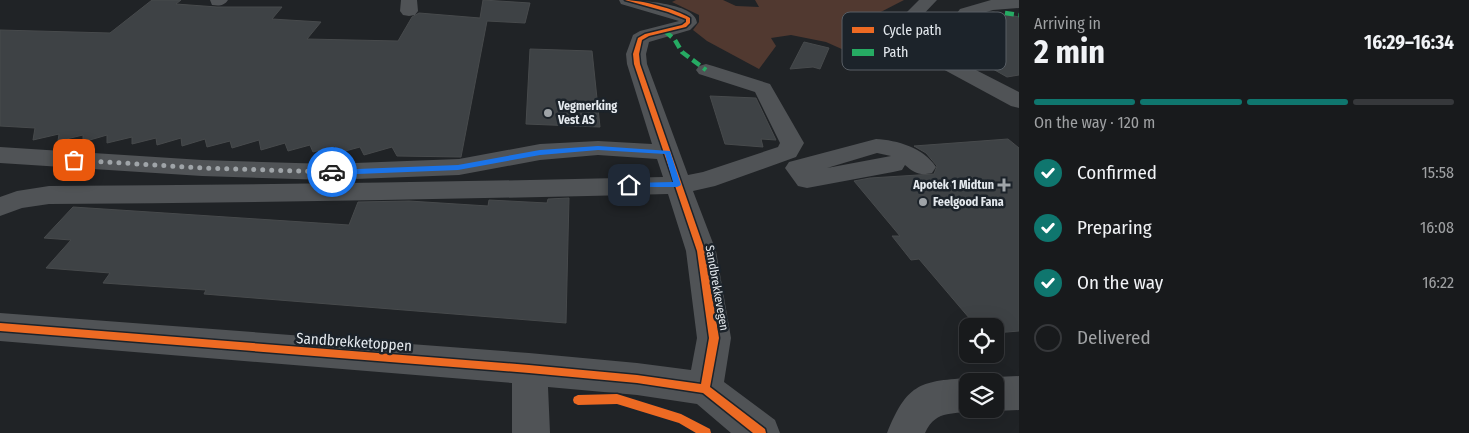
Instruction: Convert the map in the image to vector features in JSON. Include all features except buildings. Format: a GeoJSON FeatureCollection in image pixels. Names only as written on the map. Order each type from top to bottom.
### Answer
{"type":"FeatureCollection","features":[{"type":"Feature","properties":{"kind":"street","name":"Sandbrekkevegen"},"geometry":{"type":"LineString","coordinates":[[627,0],[670,11],[688,18],[688,23],[684,26],[647,35],[640,39],[636,54],[637,64],[701,251],[714,338],[704,390]]}},
{"type":"Feature","properties":{"kind":"street"},"geometry":{"type":"LineString","coordinates":[[916,12],[929,0]]}},
{"type":"Feature","properties":{"kind":"street"},"geometry":{"type":"LineString","coordinates":[[969,12],[992,5],[1019,3]]}},
{"type":"Feature","properties":{"kind":"street"},"geometry":{"type":"LineString","coordinates":[[0,155],[202,168],[329,172],[458,167],[540,152],[598,148],[672,168],[706,180],[787,152],[792,143],[763,88],[706,70]]}},
{"type":"Feature","properties":{"kind":"street"},"geometry":{"type":"LineString","coordinates":[[960,70],[1019,101]]}},
{"type":"Feature","properties":{"kind":"street"},"geometry":{"type":"LineString","coordinates":[[893,164],[807,180],[798,168],[876,146],[889,146],[902,151],[923,167]]}},
{"type":"Feature","properties":{"kind":"street"},"geometry":{"type":"LineString","coordinates":[[0,207],[17,200],[49,195],[276,194],[330,191],[435,192],[672,168]]}},
{"type":"Feature","properties":{"kind":"street","name":"Sandbrekketoppen"},"geometry":{"type":"LineString","coordinates":[[0,328],[529,369],[637,379],[704,390]]}},
{"type":"Feature","properties":{"kind":"street"},"geometry":{"type":"LineString","coordinates":[[529,369],[531,433]]}},
{"type":"Feature","properties":{"kind":"street"},"geometry":{"type":"LineString","coordinates":[[704,390],[761,433]]}},
{"type":"Feature","properties":{"kind":"street"},"geometry":{"type":"LineString","coordinates":[[1004,394],[1019,393]]}},
{"type":"Feature","properties":{"kind":"street"},"geometry":{"type":"LineString","coordinates":[[906,433],[916,412],[935,397],[959,396]]}},
{"type":"Feature","properties":{"kind":"shaded area"},"geometry":{"type":"Polygon","coordinates":[[[676,0],[723,0],[736,6],[759,7],[755,0],[904,0],[881,12],[842,12],[842,49],[826,42],[791,35],[771,38],[776,46],[759,69],[707,41],[693,30],[699,22],[699,15],[672,2],[676,0]]]}},
{"type":"Feature","properties":{"kind":"marked path"},"geometry":{"type":"LineString","coordinates":[[1006,13],[1019,15]]}},
{"type":"Feature","properties":{"kind":"marked path"},"geometry":{"type":"LineString","coordinates":[[665,31],[675,40],[682,52],[706,70]]}},
{"type":"Feature","properties":{"kind":"cycle path"},"geometry":{"type":"LineString","coordinates":[[627,0],[670,11],[688,18],[688,23],[684,26],[647,35],[640,39],[636,54],[637,64],[701,251],[714,338],[705,389],[761,433]]}},
{"type":"Feature","properties":{"kind":"cycle path"},"geometry":{"type":"LineString","coordinates":[[0,327],[529,369],[637,379],[705,389]]}},
{"type":"Feature","properties":{"kind":"cycle path"},"geometry":{"type":"LineString","coordinates":[[578,400],[617,399],[681,419],[706,433]]}},
{"type":"Feature","properties":{"kind":"way so far"},"geometry":{"type":"LineString","coordinates":[[74,160],[202,168],[332,172]]}},
{"type":"Feature","properties":{"kind":"place","name":"Vegmerking Vest AS"},"geometry":{"type":"Point","coordinates":[548,113]}},
{"type":"Feature","properties":{"kind":"place","name":"Apotek 1 Midtun"},"geometry":{"type":"Point","coordinates":[1004,185]}},
{"type":"Feature","properties":{"kind":"place","name":"Feelgood Fana"},"geometry":{"type":"Point","coordinates":[923,202]}},
{"type":"Feature","properties":{"kind":"route"},"geometry":{"type":"LineString","coordinates":[[332,172],[458,167],[540,152],[598,148],[668,152],[677,185],[629,185]]}}]}
